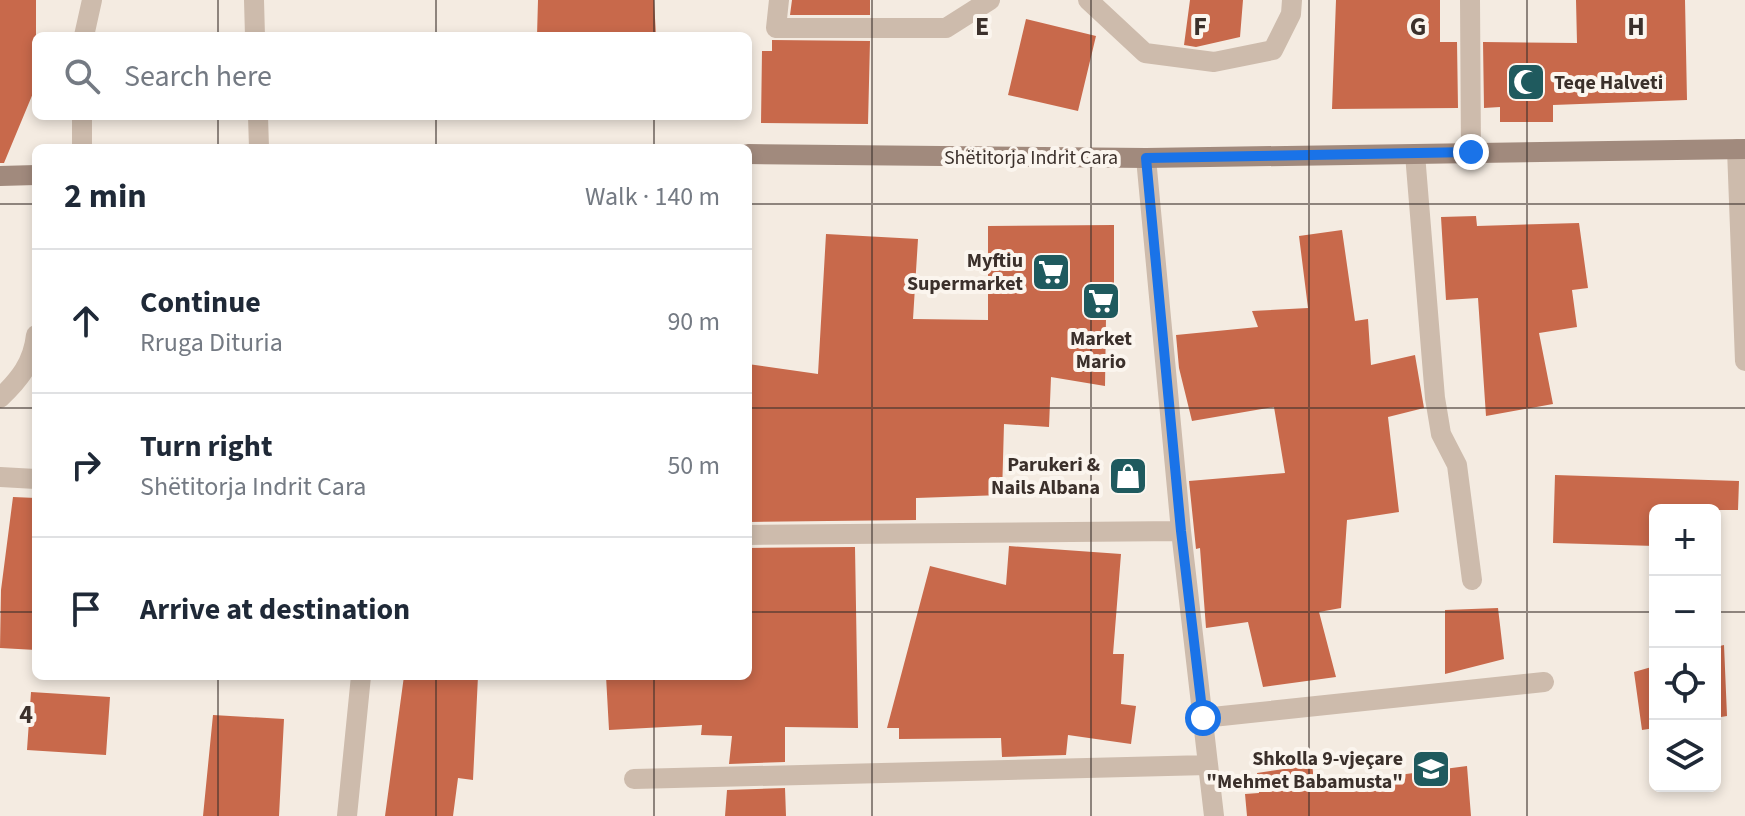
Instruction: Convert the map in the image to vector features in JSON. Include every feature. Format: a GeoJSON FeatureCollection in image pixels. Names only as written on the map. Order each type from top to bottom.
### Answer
{"type":"FeatureCollection","features":[{"type":"Feature","properties":{"kind":"main road","name":"Shëtitorja Indrit Cara"},"geometry":{"type":"LineString","coordinates":[[752,154],[1146,158],[1741,149]]}},
{"type":"Feature","properties":{"kind":"main road"},"geometry":{"type":"LineString","coordinates":[[0,176],[32,175]]}},
{"type":"Feature","properties":{"kind":"street"},"geometry":{"type":"LineString","coordinates":[[85,32],[92,0]]}},
{"type":"Feature","properties":{"kind":"street"},"geometry":{"type":"LineString","coordinates":[[254,0],[255,32]]}},
{"type":"Feature","properties":{"kind":"street"},"geometry":{"type":"LineString","coordinates":[[779,0],[776,28],[946,28],[990,0]]}},
{"type":"Feature","properties":{"kind":"street"},"geometry":{"type":"LineString","coordinates":[[1088,0],[1145,53],[1214,62],[1273,50],[1291,14],[1292,0]]}},
{"type":"Feature","properties":{"kind":"street"},"geometry":{"type":"LineString","coordinates":[[1470,0],[1471,152]]}},
{"type":"Feature","properties":{"kind":"street"},"geometry":{"type":"LineString","coordinates":[[82,120],[82,144]]}},
{"type":"Feature","properties":{"kind":"street"},"geometry":{"type":"LineString","coordinates":[[258,120],[259,144]]}},
{"type":"Feature","properties":{"kind":"street"},"geometry":{"type":"LineString","coordinates":[[1741,149],[1745,361]]}},
{"type":"Feature","properties":{"kind":"street"},"geometry":{"type":"LineString","coordinates":[[1415,154],[1435,398],[1441,434],[1457,465],[1472,580]]}},
{"type":"Feature","properties":{"kind":"street"},"geometry":{"type":"LineString","coordinates":[[1146,158],[1181,531],[1214,816]]}},
{"type":"Feature","properties":{"kind":"street"},"geometry":{"type":"LineString","coordinates":[[0,398],[22,378],[32,355]]}},
{"type":"Feature","properties":{"kind":"street"},"geometry":{"type":"LineString","coordinates":[[0,477],[32,479]]}},
{"type":"Feature","properties":{"kind":"street"},"geometry":{"type":"LineString","coordinates":[[752,535],[1181,531]]}},
{"type":"Feature","properties":{"kind":"street"},"geometry":{"type":"LineString","coordinates":[[347,816],[361,680]]}},
{"type":"Feature","properties":{"kind":"street"},"geometry":{"type":"LineString","coordinates":[[1203,718],[1544,682]]}},
{"type":"Feature","properties":{"kind":"street"},"geometry":{"type":"LineString","coordinates":[[634,779],[1208,765]]}},
{"type":"Feature","properties":{"kind":"building"},"geometry":{"type":"Polygon","coordinates":[[[0,0],[36,0],[36,32],[32,32],[32,96],[4,163],[0,163],[0,0]]]}},
{"type":"Feature","properties":{"kind":"building"},"geometry":{"type":"Polygon","coordinates":[[[538,0],[654,0],[656,32],[537,32],[538,0]]]}},
{"type":"Feature","properties":{"kind":"building"},"geometry":{"type":"Polygon","coordinates":[[[792,0],[870,0],[870,15],[790,15],[792,0]]]}},
{"type":"Feature","properties":{"kind":"building"},"geometry":{"type":"Polygon","coordinates":[[[1190,0],[1243,0],[1240,37],[1196,47],[1184,45],[1190,0]]]}},
{"type":"Feature","properties":{"kind":"building"},"geometry":{"type":"Polygon","coordinates":[[[1336,0],[1440,0],[1440,42],[1457,42],[1458,108],[1332,109],[1336,0]]]}},
{"type":"Feature","properties":{"kind":"building"},"geometry":{"type":"Polygon","coordinates":[[[1576,0],[1685,0],[1687,100],[1553,105],[1553,122],[1500,122],[1500,107],[1484,108],[1483,42],[1577,43],[1576,0]]]}},
{"type":"Feature","properties":{"kind":"building"},"geometry":{"type":"Polygon","coordinates":[[[1026,19],[1096,36],[1078,111],[1008,95],[1026,19]]]}},
{"type":"Feature","properties":{"kind":"building"},"geometry":{"type":"Polygon","coordinates":[[[772,40],[870,41],[868,124],[761,123],[762,51],[772,51],[772,40]]]}},
{"type":"Feature","properties":{"kind":"building"},"geometry":{"type":"Polygon","coordinates":[[[1476,216],[1477,226],[1579,223],[1588,288],[1572,290],[1577,327],[1539,333],[1553,404],[1486,416],[1478,298],[1446,300],[1441,217],[1476,216]]]}},
{"type":"Feature","properties":{"kind":"building"},"geometry":{"type":"Polygon","coordinates":[[[1114,225],[1114,318],[1106,318],[1105,386],[1051,377],[1049,427],[1004,424],[1002,495],[916,498],[916,520],[752,522],[752,365],[818,374],[826,234],[918,239],[913,319],[988,320],[988,226],[1114,225]]]}},
{"type":"Feature","properties":{"kind":"building"},"geometry":{"type":"Polygon","coordinates":[[[1342,230],[1355,321],[1368,319],[1371,365],[1415,355],[1424,408],[1388,417],[1399,512],[1347,520],[1341,608],[1319,612],[1336,677],[1263,687],[1248,622],[1206,628],[1200,548],[1196,549],[1189,481],[1285,473],[1274,407],[1192,421],[1179,368],[1176,335],[1258,327],[1252,311],[1308,308],[1299,236],[1342,230]]]}},
{"type":"Feature","properties":{"kind":"building"},"geometry":{"type":"Polygon","coordinates":[[[1555,475],[1739,481],[1738,510],[1721,510],[1721,504],[1649,504],[1649,546],[1553,543],[1555,475]]]}},
{"type":"Feature","properties":{"kind":"building"},"geometry":{"type":"Polygon","coordinates":[[[13,497],[32,498],[32,650],[0,648],[1,590],[13,497]]]}},
{"type":"Feature","properties":{"kind":"building"},"geometry":{"type":"Polygon","coordinates":[[[1009,546],[1121,554],[1113,654],[1124,654],[1121,704],[1136,706],[1131,744],[1068,735],[1066,755],[1002,757],[1001,738],[899,739],[899,728],[887,728],[930,566],[1006,585],[1009,546]]]}},
{"type":"Feature","properties":{"kind":"building"},"geometry":{"type":"Polygon","coordinates":[[[855,547],[858,728],[785,727],[785,762],[729,764],[732,736],[701,735],[702,725],[609,730],[606,680],[752,680],[752,548],[855,547]]]}},
{"type":"Feature","properties":{"kind":"building"},"geometry":{"type":"Polygon","coordinates":[[[1498,608],[1504,659],[1445,674],[1445,610],[1498,608]]]}},
{"type":"Feature","properties":{"kind":"building"},"geometry":{"type":"Polygon","coordinates":[[[1724,645],[1727,716],[1721,717],[1721,648],[1724,645]]]}},
{"type":"Feature","properties":{"kind":"building"},"geometry":{"type":"Polygon","coordinates":[[[1649,668],[1649,729],[1642,730],[1634,672],[1649,668]]]}},
{"type":"Feature","properties":{"kind":"building"},"geometry":{"type":"Polygon","coordinates":[[[403,680],[478,680],[473,780],[458,778],[453,816],[385,816],[403,680]]]}},
{"type":"Feature","properties":{"kind":"building"},"geometry":{"type":"Polygon","coordinates":[[[31,692],[110,697],[106,755],[27,750],[31,692]]]}},
{"type":"Feature","properties":{"kind":"building"},"geometry":{"type":"Polygon","coordinates":[[[213,715],[284,719],[279,816],[203,816],[213,715]]]}},
{"type":"Feature","properties":{"kind":"building"},"geometry":{"type":"Polygon","coordinates":[[[1312,765],[1315,786],[1467,766],[1471,816],[1247,816],[1245,794],[1259,793],[1257,773],[1312,765]]]}},
{"type":"Feature","properties":{"kind":"building"},"geometry":{"type":"Polygon","coordinates":[[[785,788],[786,816],[725,816],[727,790],[785,788]]]}},
{"type":"Feature","properties":{"kind":"place","name":"Teqe Halveti"},"geometry":{"type":"Point","coordinates":[1526,82]}},
{"type":"Feature","properties":{"kind":"place","name":"Myftiu Supermarket"},"geometry":{"type":"Point","coordinates":[1051,272]}},
{"type":"Feature","properties":{"kind":"place","name":"Market Mario"},"geometry":{"type":"Point","coordinates":[1101,301]}},
{"type":"Feature","properties":{"kind":"place","name":"Parukeri & Nails Albana"},"geometry":{"type":"Point","coordinates":[1128,476]}},
{"type":"Feature","properties":{"kind":"place","name":"Shkolla 9-vjeçare \"Mehmet Babamusta\""},"geometry":{"type":"Point","coordinates":[1431,769]}},
{"type":"Feature","properties":{"kind":"route"},"geometry":{"type":"LineString","coordinates":[[1203,718],[1181,531],[1146,158],[1471,152]]}}]}
